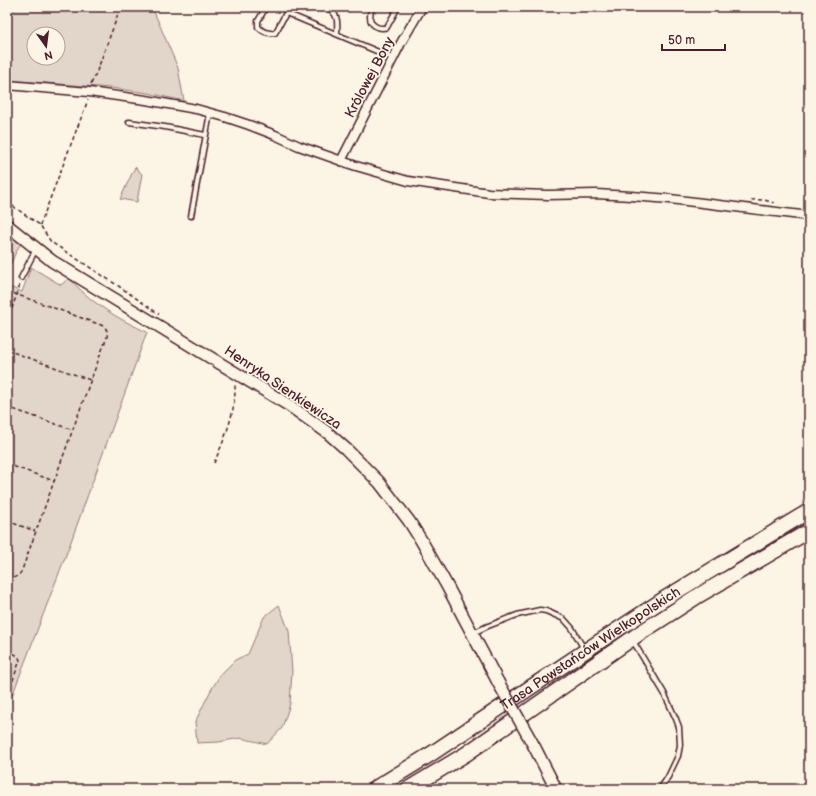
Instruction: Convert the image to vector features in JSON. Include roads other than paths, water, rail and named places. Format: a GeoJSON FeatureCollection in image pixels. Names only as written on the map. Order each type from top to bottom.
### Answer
{"type":"FeatureCollection","features":[{"type":"Feature","properties":{"kind":"highway","name":"Trasa Powstańców Wielkopolskich"},"geometry":{"type":"LineString","coordinates":[[374,789],[431,754],[664,599],[809,510]]}},
{"type":"Feature","properties":{"kind":"highway","name":"Trasa Powstańców Wielkopolskich"},"geometry":{"type":"LineString","coordinates":[[408,789],[466,754],[632,639],[696,597],[809,531]]}},
{"type":"Feature","properties":{"kind":"street","name":"Królowej Bony"},"geometry":{"type":"LineString","coordinates":[[341,161],[393,58],[422,7]]}},
{"type":"Feature","properties":{"kind":"street"},"geometry":{"type":"LineString","coordinates":[[7,85],[89,92],[172,104],[210,113],[249,125],[299,146],[341,161],[408,181],[489,193],[540,195],[596,194],[631,196],[670,199],[809,216]]}},
{"type":"Feature","properties":{"kind":"street","name":"Henryka Sienkiewicza"},"geometry":{"type":"LineString","coordinates":[[7,225],[52,261],[290,406],[328,433],[362,463],[379,482],[421,540],[556,789]]}},
{"type":"Feature","properties":{"kind":"lane"},"geometry":{"type":"LineString","coordinates":[[266,7],[258,21],[258,27],[262,31],[269,33],[275,33],[289,7]]}},
{"type":"Feature","properties":{"kind":"lane"},"geometry":{"type":"LineString","coordinates":[[323,7],[332,11],[336,16],[337,34]]}},
{"type":"Feature","properties":{"kind":"lane"},"geometry":{"type":"LineString","coordinates":[[373,7],[370,14],[370,19],[377,27],[383,28],[388,27],[398,7]]}},
{"type":"Feature","properties":{"kind":"lane"},"geometry":{"type":"LineString","coordinates":[[286,13],[393,58]]}},
{"type":"Feature","properties":{"kind":"lane"},"geometry":{"type":"LineString","coordinates":[[191,216],[210,113]]}},
{"type":"Feature","properties":{"kind":"lane"},"geometry":{"type":"LineString","coordinates":[[129,122],[205,135]]}},
{"type":"Feature","properties":{"kind":"lane"},"geometry":{"type":"LineString","coordinates":[[21,278],[37,249]]}},
{"type":"Feature","properties":{"kind":"lane"},"geometry":{"type":"LineString","coordinates":[[472,633],[517,615],[540,610],[564,619],[572,628],[585,651]]}},
{"type":"Feature","properties":{"kind":"lane"},"geometry":{"type":"LineString","coordinates":[[632,639],[664,693],[679,727],[680,745],[678,756],[660,789]]}}]}
